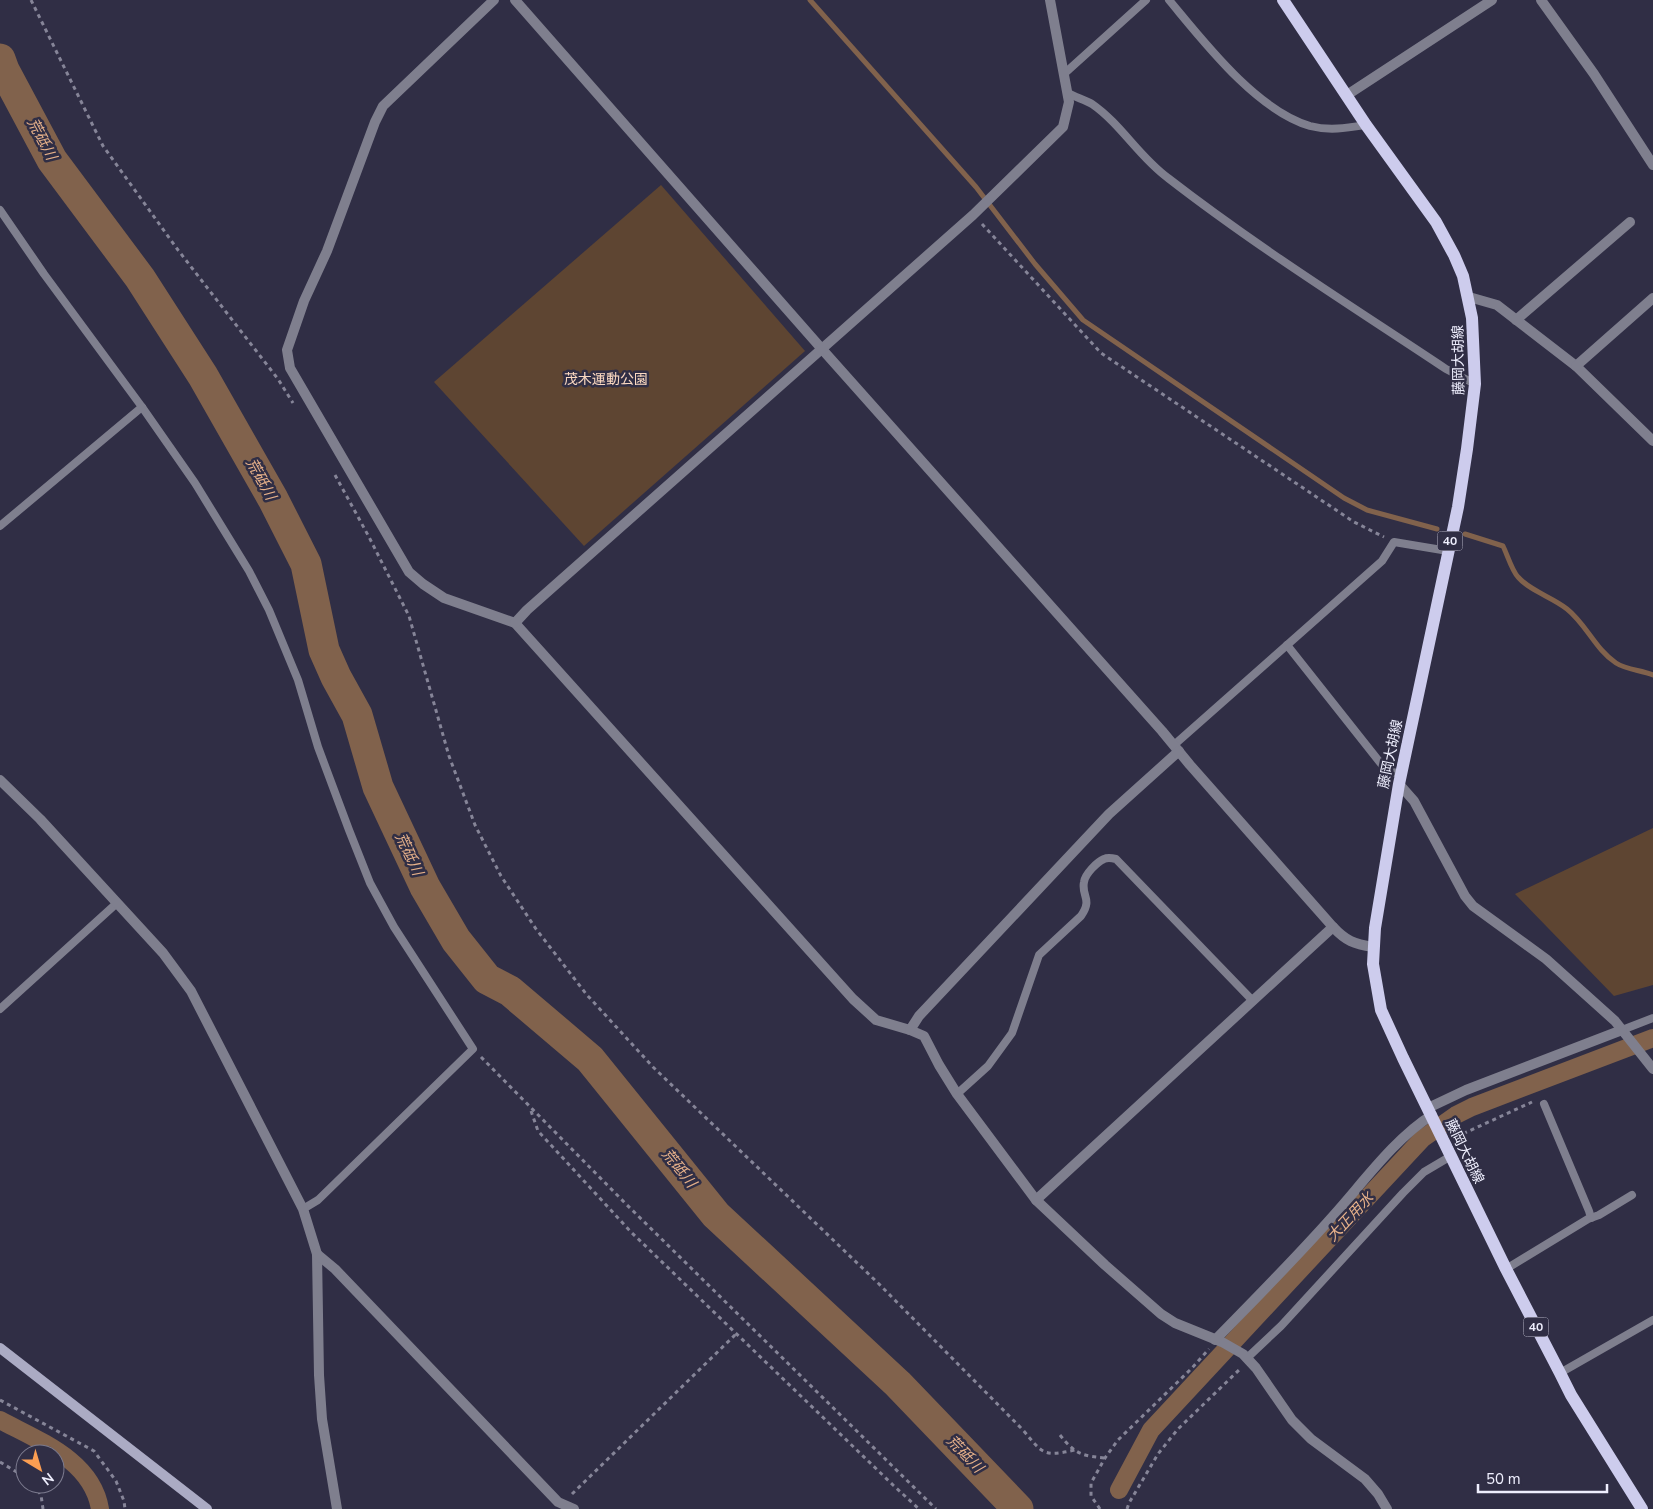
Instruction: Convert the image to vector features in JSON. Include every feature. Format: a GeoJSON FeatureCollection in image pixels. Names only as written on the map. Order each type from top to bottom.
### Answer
{"type":"FeatureCollection","features":[{"type":"Feature","properties":{"kind":"main road","name":"藤岡大胡線"},"geometry":{"type":"LineString","coordinates":[[1283,0],[1366,125],[1436,222],[1463,276],[1469,297],[1474,345],[1475,384],[1468,449],[1400,779],[1379,899],[1373,946],[1374,977],[1381,1010],[1506,1269],[1560,1373],[1642,1509]]}},
{"type":"Feature","properties":{"kind":"street"},"geometry":{"type":"LineString","coordinates":[[494,0],[383,106],[375,122],[327,251],[304,300],[287,350],[290,368],[408,572],[444,598],[515,623],[853,999],[876,1020],[924,1036],[957,1094],[1036,1200],[1105,1265],[1161,1314],[1175,1323],[1219,1341],[1245,1356],[1256,1368],[1292,1420],[1311,1439],[1365,1479],[1378,1494],[1387,1509]]}},
{"type":"Feature","properties":{"kind":"street"},"geometry":{"type":"LineString","coordinates":[[515,0],[1332,927],[1348,941],[1373,946]]}},
{"type":"Feature","properties":{"kind":"street"},"geometry":{"type":"LineString","coordinates":[[515,623],[534,603],[973,215],[1063,127],[1069,102],[1050,0]]}},
{"type":"Feature","properties":{"kind":"street"},"geometry":{"type":"LineString","coordinates":[[1347,95],[1492,0]]}},
{"type":"Feature","properties":{"kind":"street"},"geometry":{"type":"LineString","coordinates":[[1541,0],[1594,74],[1653,166]]}},
{"type":"Feature","properties":{"kind":"street"},"geometry":{"type":"LineString","coordinates":[[1516,320],[1630,222]]}},
{"type":"Feature","properties":{"kind":"street"},"geometry":{"type":"LineString","coordinates":[[1469,297],[1498,305],[1576,366],[1653,441]]}},
{"type":"Feature","properties":{"kind":"street"},"geometry":{"type":"LineString","coordinates":[[1576,366],[1653,298]]}},
{"type":"Feature","properties":{"kind":"street"},"geometry":{"type":"LineString","coordinates":[[910,1030],[919,1016],[1109,814],[1176,748]]}},
{"type":"Feature","properties":{"kind":"street"},"geometry":{"type":"LineString","coordinates":[[1400,779],[1414,801],[1464,896],[1473,906],[1546,959],[1615,1021],[1653,1069]]}},
{"type":"Feature","properties":{"kind":"street"},"geometry":{"type":"LineString","coordinates":[[0,780],[40,819],[163,953],[191,991],[303,1209],[317,1254],[319,1375],[322,1419],[337,1509]]}},
{"type":"Feature","properties":{"kind":"street"},"geometry":{"type":"LineString","coordinates":[[1036,1200],[1332,927]]}},
{"type":"Feature","properties":{"kind":"street"},"geometry":{"type":"LineString","coordinates":[[1219,1341],[1393,1148],[1420,1122],[1466,1090],[1624,1032]]}},
{"type":"Feature","properties":{"kind":"street"},"geometry":{"type":"LineString","coordinates":[[317,1254],[335,1269],[558,1502],[559,1506],[574,1509]]}},
{"type":"Feature","properties":{"kind":"street"},"geometry":{"type":"LineString","coordinates":[[0,1348],[207,1509]]}},
{"type":"Feature","properties":{"kind":"lane"},"geometry":{"type":"LineString","coordinates":[[1064,73],[1146,0]]}},
{"type":"Feature","properties":{"kind":"lane"},"geometry":{"type":"LineString","coordinates":[[1169,0],[1219,58],[1261,99],[1282,115],[1310,126],[1335,130],[1366,125]]}},
{"type":"Feature","properties":{"kind":"lane"},"geometry":{"type":"LineString","coordinates":[[1068,93],[1091,104],[1118,127],[1144,157],[1166,177],[1283,261],[1446,369],[1475,384]]}},
{"type":"Feature","properties":{"kind":"lane"},"geometry":{"type":"LineString","coordinates":[[0,210],[195,483],[249,571],[298,680],[318,747],[370,882],[394,928],[473,1049],[318,1200],[303,1209]]}},
{"type":"Feature","properties":{"kind":"lane"},"geometry":{"type":"LineString","coordinates":[[0,526],[142,407]]}},
{"type":"Feature","properties":{"kind":"lane"},"geometry":{"type":"LineString","coordinates":[[1176,748],[1287,645],[1382,561],[1394,542],[1448,552]]}},
{"type":"Feature","properties":{"kind":"lane"},"geometry":{"type":"LineString","coordinates":[[1287,645],[1382,765],[1400,779]]}},
{"type":"Feature","properties":{"kind":"lane"},"geometry":{"type":"LineString","coordinates":[[957,1094],[978,1077],[1004,1047],[1012,1033],[1039,955],[1081,916],[1086,909],[1087,896],[1084,882],[1087,874],[1103,859],[1116,859],[1253,1001]]}},
{"type":"Feature","properties":{"kind":"lane"},"geometry":{"type":"LineString","coordinates":[[0,1009],[117,903]]}},
{"type":"Feature","properties":{"kind":"lane"},"geometry":{"type":"LineString","coordinates":[[1624,1032],[1653,1018]]}},
{"type":"Feature","properties":{"kind":"lane"},"geometry":{"type":"LineString","coordinates":[[1544,1104],[1589,1211],[1590,1218]]}},
{"type":"Feature","properties":{"kind":"lane"},"geometry":{"type":"LineString","coordinates":[[1245,1356],[1281,1326],[1424,1172],[1451,1156]]}},
{"type":"Feature","properties":{"kind":"lane"},"geometry":{"type":"LineString","coordinates":[[1506,1269],[1632,1195]]}},
{"type":"Feature","properties":{"kind":"lane"},"geometry":{"type":"LineString","coordinates":[[1560,1373],[1653,1320]]}},
{"type":"Feature","properties":{"kind":"path"},"geometry":{"type":"LineString","coordinates":[[31,0],[103,146],[178,250],[278,380],[298,411]]}},
{"type":"Feature","properties":{"kind":"path"},"geometry":{"type":"LineString","coordinates":[[973,215],[1101,353],[1354,522],[1394,542]]}},
{"type":"Feature","properties":{"kind":"path"},"geometry":{"type":"LineString","coordinates":[[331,468],[409,616],[449,756],[475,825],[501,876],[536,929],[588,995],[653,1067],[879,1284],[1022,1430],[1038,1449],[1048,1454],[1075,1450]]}},
{"type":"Feature","properties":{"kind":"path"},"geometry":{"type":"LineString","coordinates":[[473,1049],[530,1108],[936,1509]]}},
{"type":"Feature","properties":{"kind":"path"},"geometry":{"type":"LineString","coordinates":[[1443,1140],[1538,1100],[1542,1100],[1544,1104]]}},
{"type":"Feature","properties":{"kind":"path"},"geometry":{"type":"LineString","coordinates":[[530,1108],[538,1131],[631,1232],[919,1509]]}},
{"type":"Feature","properties":{"kind":"path"},"geometry":{"type":"LineString","coordinates":[[559,1506],[737,1333]]}},
{"type":"Feature","properties":{"kind":"path"},"geometry":{"type":"LineString","coordinates":[[1100,1509],[1091,1496],[1091,1483],[1105,1458],[1118,1440],[1219,1341]]}},
{"type":"Feature","properties":{"kind":"path"},"geometry":{"type":"LineString","coordinates":[[1127,1509],[1158,1454],[1178,1429],[1240,1368],[1245,1356]]}},
{"type":"Feature","properties":{"kind":"path"},"geometry":{"type":"LineString","coordinates":[[0,1400],[94,1451],[116,1481],[125,1509]]}},
{"type":"Feature","properties":{"kind":"path"},"geometry":{"type":"LineString","coordinates":[[1060,1435],[1070,1448],[1081,1454],[1105,1458]]}},
{"type":"Feature","properties":{"kind":"path"},"geometry":{"type":"LineString","coordinates":[[0,1462],[15,1471]]}},
{"type":"Feature","properties":{"kind":"path"},"geometry":{"type":"LineString","coordinates":[[40,1494],[43,1509]]}},
{"type":"Feature","properties":{"kind":"green space","name":"茂木運動公園"},"geometry":{"type":"Polygon","coordinates":[[[661,185],[805,351],[584,546],[434,382],[661,185]]]}},
{"type":"Feature","properties":{"kind":"green space"},"geometry":{"type":"Polygon","coordinates":[[[1653,828],[1653,985],[1614,996],[1515,894],[1653,828]]]}},
{"type":"Feature","properties":{"kind":"waterway"},"geometry":{"type":"LineString","coordinates":[[810,0],[976,187],[1035,264],[1083,320],[1344,498],[1367,510],[1437,529]]}},
{"type":"Feature","properties":{"kind":"waterway","name":"荒砥川"},"geometry":{"type":"LineString","coordinates":[[0,59],[52,160],[140,278],[203,376],[273,499],[306,564],[324,650],[336,677],[357,715],[378,787],[425,887],[456,940],[487,979],[510,991],[590,1059],[716,1215],[898,1384],[1018,1509]]}},
{"type":"Feature","properties":{"kind":"waterway"},"geometry":{"type":"LineString","coordinates":[[1465,534],[1503,546],[1518,577],[1574,615],[1609,658],[1625,667],[1653,675]]}},
{"type":"Feature","properties":{"kind":"waterway","name":"大正用水"},"geometry":{"type":"LineString","coordinates":[[1119,1490],[1151,1430],[1422,1139],[1456,1115],[1472,1107],[1653,1038]]}},
{"type":"Feature","properties":{"kind":"waterway","name":"大正用水"},"geometry":{"type":"LineString","coordinates":[[0,1420],[47,1444],[75,1465],[86,1477],[95,1492],[100,1509]]}}]}
